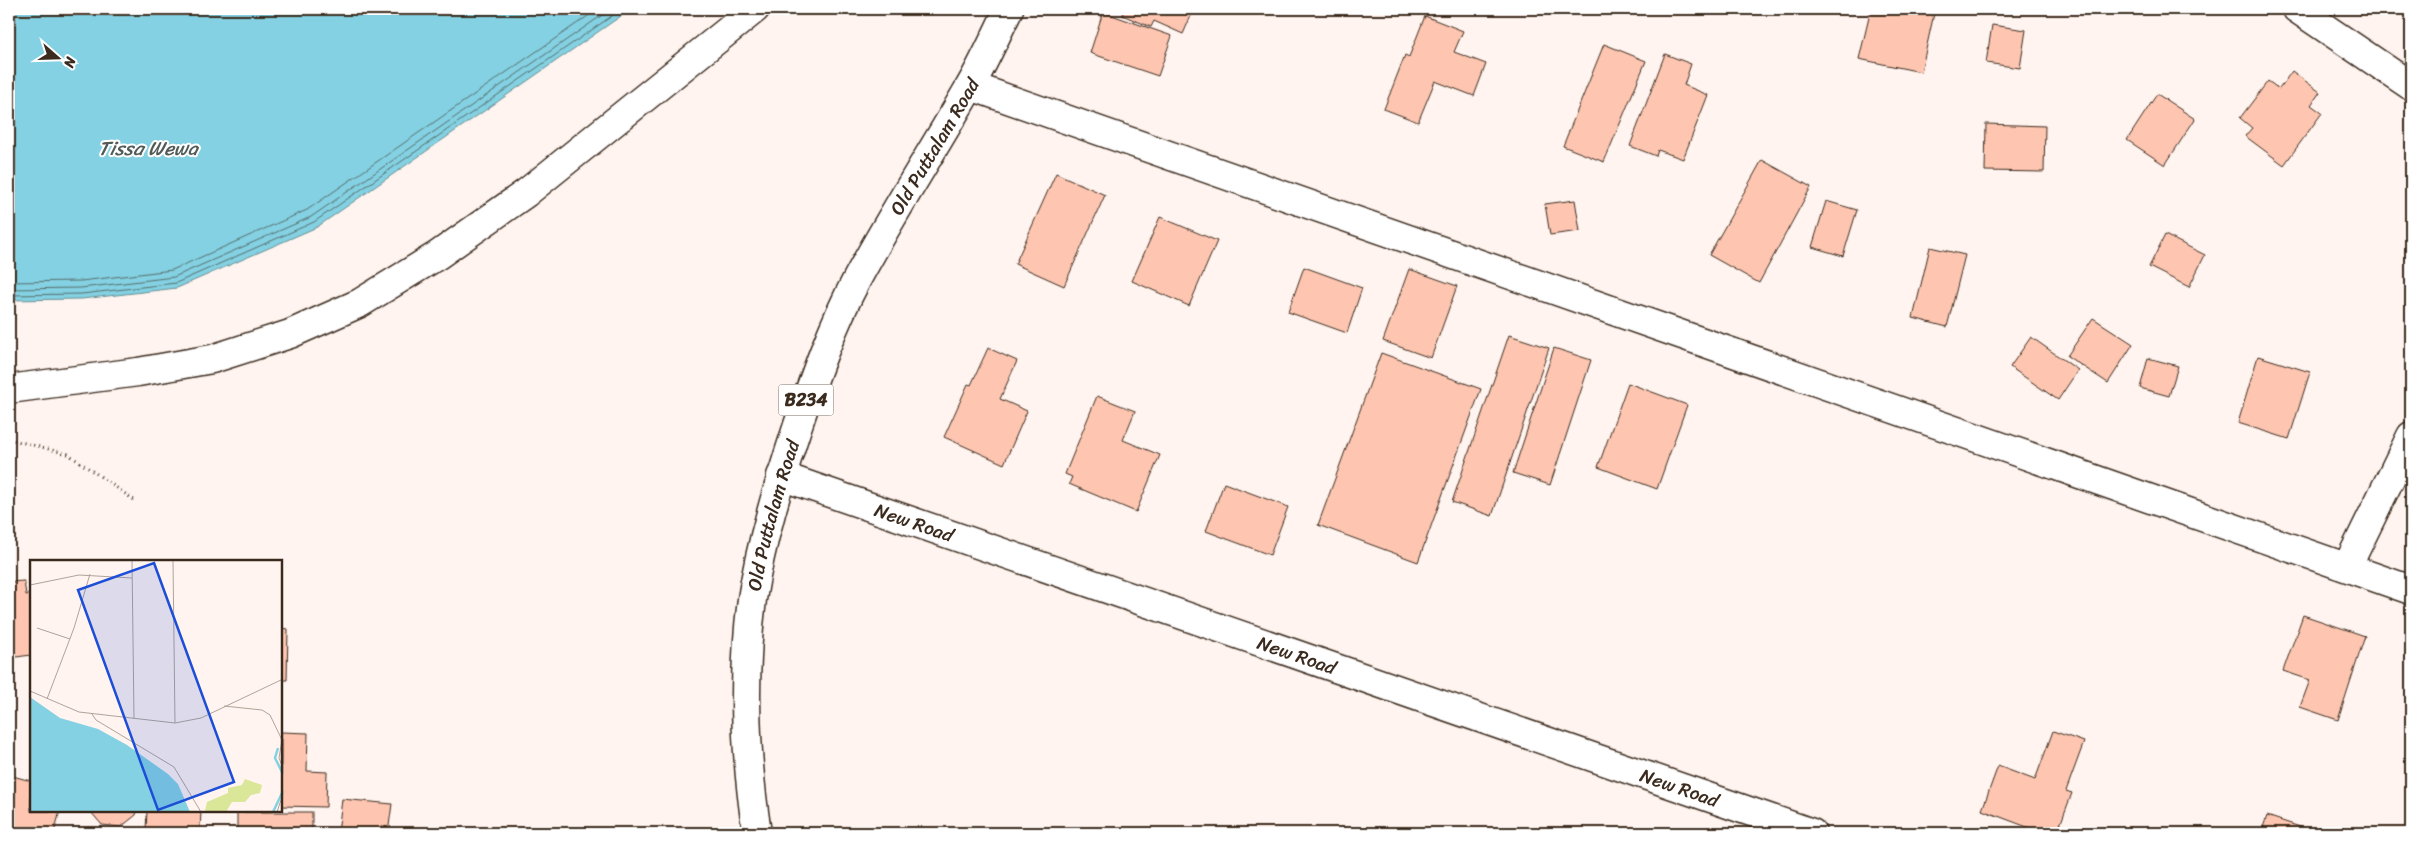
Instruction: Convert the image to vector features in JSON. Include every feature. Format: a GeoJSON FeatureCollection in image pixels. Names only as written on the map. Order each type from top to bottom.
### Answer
{"type":"FeatureCollection","features":[{"type":"Feature","properties":{"kind":"street"},"geometry":{"type":"LineString","coordinates":[[9,389],[212,360],[290,334],[360,303],[438,255],[526,192],[755,9]]}},
{"type":"Feature","properties":{"kind":"street","name":"Old Puttalam Road"},"geometry":{"type":"LineString","coordinates":[[757,833],[746,743],[747,642],[755,587],[781,476],[829,341],[856,281],[900,202],[971,86],[1009,9]]}},
{"type":"Feature","properties":{"kind":"street"},"geometry":{"type":"LineString","coordinates":[[2297,9],[2411,86]]}},
{"type":"Feature","properties":{"kind":"street"},"geometry":{"type":"LineString","coordinates":[[971,86],[2411,590]]}},
{"type":"Feature","properties":{"kind":"street"},"geometry":{"type":"LineString","coordinates":[[2346,567],[2411,436]]}},
{"type":"Feature","properties":{"kind":"street","name":"New Road"},"geometry":{"type":"LineString","coordinates":[[781,476],[1812,833]]}},
{"type":"Feature","properties":{"kind":"path"},"geometry":{"type":"LineString","coordinates":[[9,439],[68,454],[137,502]]}},
{"type":"Feature","properties":{"kind":"water","name":"Tissa Wewa"},"geometry":{"type":"Polygon","coordinates":[[[9,9],[631,9],[317,227],[177,288],[82,299],[9,300],[9,9]]]}},
{"type":"Feature","properties":{"kind":"building"},"geometry":{"type":"Polygon","coordinates":[[[1125,9],[1194,9],[1183,34],[1154,21],[1151,27],[1122,15],[1125,9]]]}},
{"type":"Feature","properties":{"kind":"building"},"geometry":{"type":"Polygon","coordinates":[[[1871,9],[1935,9],[1921,72],[1859,59],[1871,9]]]}},
{"type":"Feature","properties":{"kind":"building"},"geometry":{"type":"Polygon","coordinates":[[[1103,12],[1172,36],[1158,76],[1090,53],[1103,12]]]}},
{"type":"Feature","properties":{"kind":"building"},"geometry":{"type":"Polygon","coordinates":[[[1425,16],[1463,31],[1454,52],[1486,64],[1474,96],[1435,81],[1418,122],[1384,109],[1405,55],[1409,57],[1425,16]]]}},
{"type":"Feature","properties":{"kind":"building"},"geometry":{"type":"Polygon","coordinates":[[[1992,25],[2026,30],[2020,68],[1986,63],[1992,25]]]}},
{"type":"Feature","properties":{"kind":"building"},"geometry":{"type":"Polygon","coordinates":[[[1604,44],[1646,61],[1604,162],[1563,146],[1604,44]]]}},
{"type":"Feature","properties":{"kind":"building"},"geometry":{"type":"Polygon","coordinates":[[[1665,54],[1691,64],[1684,85],[1708,95],[1683,159],[1658,150],[1656,156],[1630,146],[1665,54]]]}},
{"type":"Feature","properties":{"kind":"building"},"geometry":{"type":"Polygon","coordinates":[[[2292,71],[2320,92],[2311,105],[2322,113],[2284,165],[2245,136],[2252,128],[2240,118],[2268,81],[2279,89],[2292,71]]]}},
{"type":"Feature","properties":{"kind":"building"},"geometry":{"type":"Polygon","coordinates":[[[2157,94],[2195,119],[2165,165],[2127,140],[2157,94]]]}},
{"type":"Feature","properties":{"kind":"building"},"geometry":{"type":"Polygon","coordinates":[[[1986,124],[2045,126],[2044,172],[1985,171],[1986,124]]]}},
{"type":"Feature","properties":{"kind":"building"},"geometry":{"type":"Polygon","coordinates":[[[1762,160],[1811,187],[1759,283],[1709,255],[1762,160]]]}},
{"type":"Feature","properties":{"kind":"building"},"geometry":{"type":"Polygon","coordinates":[[[1056,173],[1105,195],[1064,286],[1015,264],[1056,173]]]}},
{"type":"Feature","properties":{"kind":"building"},"geometry":{"type":"Polygon","coordinates":[[[1575,200],[1580,231],[1550,235],[1545,204],[1575,200]]]}},
{"type":"Feature","properties":{"kind":"building"},"geometry":{"type":"Polygon","coordinates":[[[1826,201],[1857,210],[1843,256],[1812,247],[1826,201]]]}},
{"type":"Feature","properties":{"kind":"building"},"geometry":{"type":"Polygon","coordinates":[[[1160,217],[1217,241],[1189,306],[1132,281],[1160,217]]]}},
{"type":"Feature","properties":{"kind":"building"},"geometry":{"type":"Polygon","coordinates":[[[2165,235],[2205,255],[2189,287],[2149,267],[2165,235]]]}},
{"type":"Feature","properties":{"kind":"building"},"geometry":{"type":"Polygon","coordinates":[[[1930,247],[1965,255],[1947,327],[1913,318],[1930,247]]]}},
{"type":"Feature","properties":{"kind":"building"},"geometry":{"type":"Polygon","coordinates":[[[1304,267],[1362,288],[1347,333],[1288,312],[1304,267]]]}},
{"type":"Feature","properties":{"kind":"building"},"geometry":{"type":"Polygon","coordinates":[[[1409,269],[1457,286],[1431,358],[1383,341],[1409,269]]]}},
{"type":"Feature","properties":{"kind":"building"},"geometry":{"type":"Polygon","coordinates":[[[2093,318],[2133,344],[2108,383],[2067,356],[2093,318]]]}},
{"type":"Feature","properties":{"kind":"building"},"geometry":{"type":"Polygon","coordinates":[[[1509,335],[1549,348],[1492,516],[1452,502],[1509,335]]]}},
{"type":"Feature","properties":{"kind":"building"},"geometry":{"type":"Polygon","coordinates":[[[2031,337],[2078,370],[2058,400],[2010,367],[2031,337]]]}},
{"type":"Feature","properties":{"kind":"building"},"geometry":{"type":"Polygon","coordinates":[[[988,348],[1017,361],[1000,399],[1027,411],[1004,464],[944,437],[968,384],[971,385],[988,348]]]}},
{"type":"Feature","properties":{"kind":"building"},"geometry":{"type":"Polygon","coordinates":[[[1554,348],[1591,360],[1550,485],[1513,473],[1554,348]]]}},
{"type":"Feature","properties":{"kind":"building"},"geometry":{"type":"Polygon","coordinates":[[[1381,353],[1481,389],[1418,562],[1318,525],[1381,353]]]}},
{"type":"Feature","properties":{"kind":"building"},"geometry":{"type":"Polygon","coordinates":[[[2258,356],[2310,372],[2289,439],[2238,423],[2258,356]]]}},
{"type":"Feature","properties":{"kind":"building"},"geometry":{"type":"Polygon","coordinates":[[[2148,358],[2178,366],[2169,396],[2140,388],[2148,358]]]}},
{"type":"Feature","properties":{"kind":"building"},"geometry":{"type":"Polygon","coordinates":[[[1628,383],[1687,405],[1657,489],[1598,467],[1628,383]]]}},
{"type":"Feature","properties":{"kind":"building"},"geometry":{"type":"Polygon","coordinates":[[[1097,396],[1135,411],[1123,440],[1160,455],[1136,512],[1069,484],[1072,477],[1065,474],[1097,396]]]}},
{"type":"Feature","properties":{"kind":"building"},"geometry":{"type":"Polygon","coordinates":[[[1224,483],[1288,507],[1270,555],[1206,531],[1224,483]]]}},
{"type":"Feature","properties":{"kind":"building"},"geometry":{"type":"Polygon","coordinates":[[[24,581],[26,595],[30,594],[30,655],[9,658],[9,582],[24,581]]]}},
{"type":"Feature","properties":{"kind":"building"},"geometry":{"type":"Polygon","coordinates":[[[2303,615],[2365,636],[2338,720],[2300,707],[2310,680],[2283,671],[2303,615]]]}},
{"type":"Feature","properties":{"kind":"building"},"geometry":{"type":"Polygon","coordinates":[[[282,628],[288,629],[287,680],[282,680],[282,628]]]}},
{"type":"Feature","properties":{"kind":"building"},"geometry":{"type":"Polygon","coordinates":[[[2053,731],[2084,742],[2066,791],[2072,793],[2057,833],[2043,833],[1982,810],[1998,766],[2035,780],[2053,731]]]}},
{"type":"Feature","properties":{"kind":"building"},"geometry":{"type":"Polygon","coordinates":[[[282,732],[308,733],[307,771],[327,772],[326,807],[282,806],[282,732]]]}},
{"type":"Feature","properties":{"kind":"building"},"geometry":{"type":"Polygon","coordinates":[[[9,775],[30,781],[30,812],[60,812],[54,833],[9,833],[9,775]]]}},
{"type":"Feature","properties":{"kind":"building"},"geometry":{"type":"Polygon","coordinates":[[[342,799],[392,804],[388,833],[338,833],[342,799]]]}},
{"type":"Feature","properties":{"kind":"building"},"geometry":{"type":"Polygon","coordinates":[[[91,812],[137,812],[136,815],[121,827],[102,825],[91,812]]]}},
{"type":"Feature","properties":{"kind":"building"},"geometry":{"type":"Polygon","coordinates":[[[147,812],[201,812],[200,832],[146,829],[147,812]]]}},
{"type":"Feature","properties":{"kind":"building"},"geometry":{"type":"Polygon","coordinates":[[[237,812],[312,812],[312,833],[237,833],[237,812]]]}},
{"type":"Feature","properties":{"kind":"building"},"geometry":{"type":"Polygon","coordinates":[[[2267,816],[2303,828],[2301,833],[2261,833],[2267,816]]]}}]}
